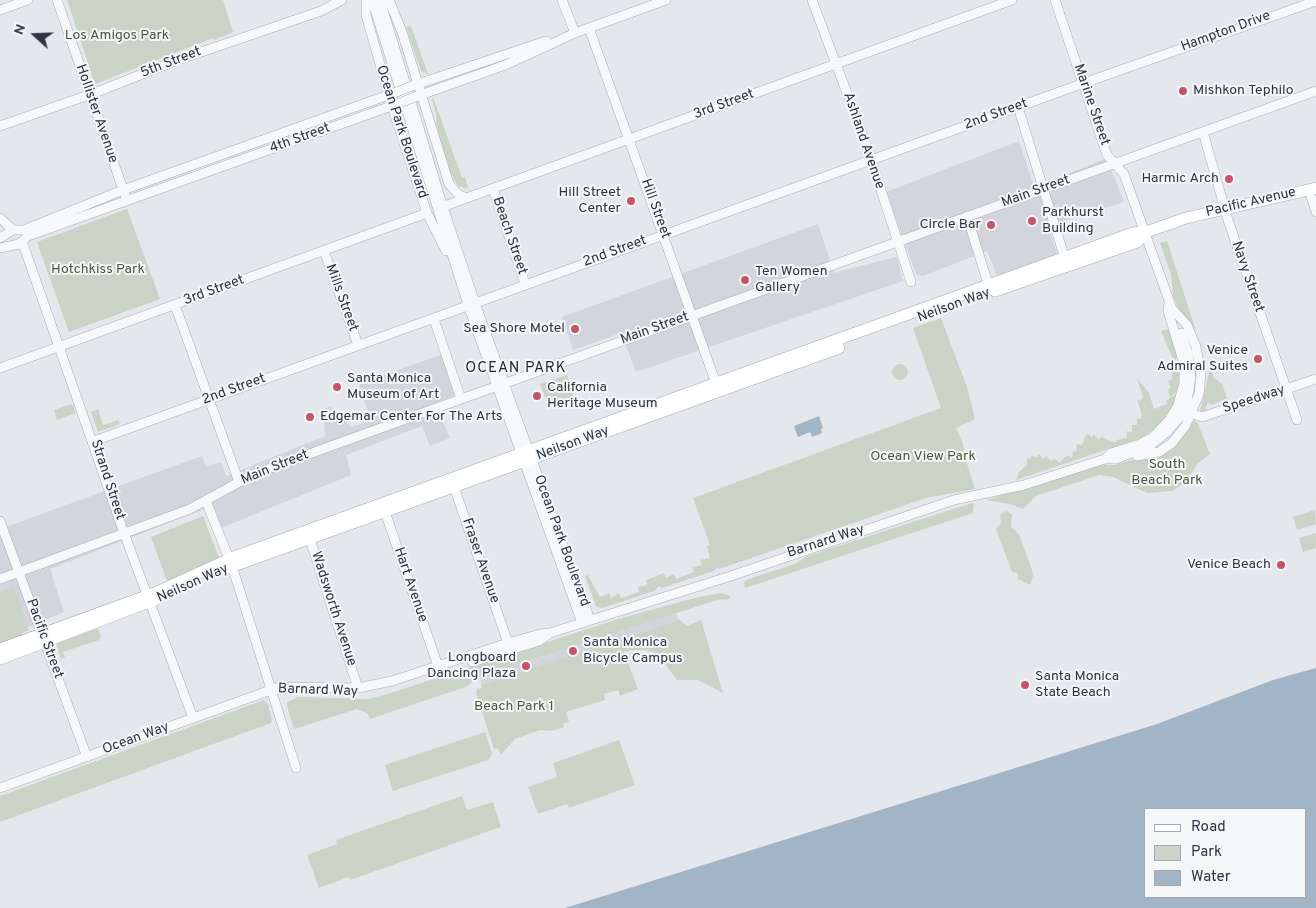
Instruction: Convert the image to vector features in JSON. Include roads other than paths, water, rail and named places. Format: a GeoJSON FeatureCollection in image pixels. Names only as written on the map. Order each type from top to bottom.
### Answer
{"type":"FeatureCollection","features":[{"type":"Feature","properties":{"kind":"main road","name":"Pacific Avenue"},"geometry":{"type":"LineString","coordinates":[[1186,218],[1226,211],[1312,189]]}},
{"type":"Feature","properties":{"kind":"main road","name":"Neilson Way"},"geometry":{"type":"LineString","coordinates":[[0,659],[43,638],[149,599],[231,563],[1066,262],[1137,242],[1146,232],[1186,218]]}},
{"type":"Feature","properties":{"kind":"main road","name":"Neilson Way"},"geometry":{"type":"LineString","coordinates":[[0,649],[43,638]]}},
{"type":"Feature","properties":{"kind":"street"},"geometry":{"type":"LineString","coordinates":[[0,10],[28,0]]}},
{"type":"Feature","properties":{"kind":"street","name":"Hollister Avenue"},"geometry":{"type":"LineString","coordinates":[[57,0],[126,200]]}},
{"type":"Feature","properties":{"kind":"street","name":"5th Street"},"geometry":{"type":"LineString","coordinates":[[0,126],[175,61],[321,11],[342,0]]}},
{"type":"Feature","properties":{"kind":"street","name":"Ocean Park Boulevard"},"geometry":{"type":"LineString","coordinates":[[366,0],[366,15],[394,105],[471,304],[586,621]]}},
{"type":"Feature","properties":{"kind":"street","name":"Ocean Park Boulevard"},"geometry":{"type":"LineString","coordinates":[[372,0],[435,210]]}},
{"type":"Feature","properties":{"kind":"street","name":"Ocean Park Boulevard"},"geometry":{"type":"LineString","coordinates":[[380,0],[435,210],[442,246],[452,259],[471,304]]}},
{"type":"Feature","properties":{"kind":"street"},"geometry":{"type":"LineString","coordinates":[[389,0],[394,7],[418,96],[449,184],[459,195],[467,198]]}},
{"type":"Feature","properties":{"kind":"street"},"geometry":{"type":"LineString","coordinates":[[562,0],[575,33]]}},
{"type":"Feature","properties":{"kind":"street","name":"4th Street"},"geometry":{"type":"LineString","coordinates":[[0,238],[123,190],[391,94],[507,53],[575,33],[666,0]]}},
{"type":"Feature","properties":{"kind":"street","name":"Ashland Avenue"},"geometry":{"type":"LineString","coordinates":[[812,0],[865,141],[911,282]]}},
{"type":"Feature","properties":{"kind":"street","name":"3rd Street"},"geometry":{"type":"LineString","coordinates":[[0,368],[1012,0]]}},
{"type":"Feature","properties":{"kind":"street","name":"Marine Street"},"geometry":{"type":"LineString","coordinates":[[1055,0],[1108,155],[1124,174],[1146,232]]}},
{"type":"Feature","properties":{"kind":"street","name":"Hampton Drive"},"geometry":{"type":"LineString","coordinates":[[1136,64],[1316,1]]}},
{"type":"Feature","properties":{"kind":"street","name":"Hill Street"},"geometry":{"type":"LineString","coordinates":[[589,28],[718,388]]}},
{"type":"Feature","properties":{"kind":"street","name":"4th Street"},"geometry":{"type":"LineString","coordinates":[[0,248],[20,242],[126,200],[508,64],[575,33]]}},
{"type":"Feature","properties":{"kind":"street","name":"2nd Street"},"geometry":{"type":"LineString","coordinates":[[94,441],[1136,64]]}},
{"type":"Feature","properties":{"kind":"street","name":"Main Street"},"geometry":{"type":"LineString","coordinates":[[0,578],[206,501],[239,482],[461,399],[1316,92]]}},
{"type":"Feature","properties":{"kind":"street"},"geometry":{"type":"LineString","coordinates":[[1018,107],[1066,262]]}},
{"type":"Feature","properties":{"kind":"street","name":"Navy Street"},"geometry":{"type":"LineString","coordinates":[[1203,132],[1226,211],[1297,420]]}},
{"type":"Feature","properties":{"kind":"street","name":"Ocean Park Boulevard"},"geometry":{"type":"LineString","coordinates":[[435,210],[449,184]]}},
{"type":"Feature","properties":{"kind":"street","name":"Beach Street"},"geometry":{"type":"LineString","coordinates":[[493,189],[525,284]]}},
{"type":"Feature","properties":{"kind":"street"},"geometry":{"type":"LineString","coordinates":[[1312,189],[1316,212]]}},
{"type":"Feature","properties":{"kind":"street"},"geometry":{"type":"LineString","coordinates":[[967,216],[990,289]]}},
{"type":"Feature","properties":{"kind":"street"},"geometry":{"type":"LineString","coordinates":[[0,218],[15,231],[23,234],[20,242],[9,239],[15,231]]}},
{"type":"Feature","properties":{"kind":"street","name":"Barnard Way"},"geometry":{"type":"LineString","coordinates":[[1115,459],[1142,450],[1158,440],[1176,422],[1186,402],[1190,385],[1189,361],[1146,232]]}},
{"type":"Feature","properties":{"kind":"street","name":"Strand Street"},"geometry":{"type":"LineString","coordinates":[[20,242],[60,347],[94,441],[124,533],[193,718]]}},
{"type":"Feature","properties":{"kind":"street","name":"Mills Street"},"geometry":{"type":"LineString","coordinates":[[324,251],[358,345]]}},
{"type":"Feature","properties":{"kind":"street"},"geometry":{"type":"LineString","coordinates":[[175,305],[239,482]]}},
{"type":"Feature","properties":{"kind":"street","name":"Barnard Way"},"geometry":{"type":"LineString","coordinates":[[272,690],[279,687],[358,688],[392,682],[508,643],[550,633],[731,576],[954,500],[1024,485],[1105,459],[1124,460],[1165,448],[1180,434],[1193,414],[1200,384],[1199,356],[1191,332],[1171,307]]}},
{"type":"Feature","properties":{"kind":"street","name":"Barnard Way"},"geometry":{"type":"LineString","coordinates":[[1105,459],[1111,453],[1140,444],[1152,437],[1170,420],[1178,405],[1184,383],[1184,370],[1168,311],[1171,307]]}},
{"type":"Feature","properties":{"kind":"street"},"geometry":{"type":"LineString","coordinates":[[434,319],[461,399]]}},
{"type":"Feature","properties":{"kind":"street","name":"Speedway"},"geometry":{"type":"LineString","coordinates":[[1193,414],[1202,417],[1316,379]]}},
{"type":"Feature","properties":{"kind":"street","name":"Fraser Avenue"},"geometry":{"type":"LineString","coordinates":[[453,483],[508,643]]}},
{"type":"Feature","properties":{"kind":"street"},"geometry":{"type":"LineString","coordinates":[[206,501],[231,563],[296,768]]}},
{"type":"Feature","properties":{"kind":"street","name":"Hart Avenue"},"geometry":{"type":"LineString","coordinates":[[383,508],[438,666]]}},
{"type":"Feature","properties":{"kind":"street","name":"Pacific Street"},"geometry":{"type":"LineString","coordinates":[[0,521],[88,757]]}},
{"type":"Feature","properties":{"kind":"street","name":"Wadsworth Avenue"},"geometry":{"type":"LineString","coordinates":[[309,535],[358,688]]}},
{"type":"Feature","properties":{"kind":"street","name":"Barnard Way"},"geometry":{"type":"LineString","coordinates":[[272,690],[345,694],[382,690],[540,641],[550,633]]}},
{"type":"Feature","properties":{"kind":"street","name":"Ocean Way"},"geometry":{"type":"LineString","coordinates":[[0,788],[252,695],[272,690]]}},
{"type":"Feature","properties":{"kind":"water"},"geometry":{"type":"Polygon","coordinates":[[[819,416],[823,428],[821,429],[822,433],[812,437],[810,432],[798,437],[794,426],[819,416]]]}},
{"type":"Feature","properties":{"kind":"water"},"geometry":{"type":"Polygon","coordinates":[[[1316,668],[1316,908],[565,908],[1157,724],[1273,680],[1316,668]]]}},
{"type":"Feature","properties":{"kind":"place","name":"Mishkon Tephilo"},"geometry":{"type":"Point","coordinates":[1183,91]}},
{"type":"Feature","properties":{"kind":"place","name":"Harmic Arch"},"geometry":{"type":"Point","coordinates":[1229,179]}},
{"type":"Feature","properties":{"kind":"place","name":"Hill Street Center"},"geometry":{"type":"Point","coordinates":[631,201]}},
{"type":"Feature","properties":{"kind":"place","name":"Parkhurst Building"},"geometry":{"type":"Point","coordinates":[1032,221]}},
{"type":"Feature","properties":{"kind":"place","name":"Circle Bar"},"geometry":{"type":"Point","coordinates":[991,225]}},
{"type":"Feature","properties":{"kind":"place","name":"Ten Women Gallery"},"geometry":{"type":"Point","coordinates":[745,280]}},
{"type":"Feature","properties":{"kind":"place","name":"Sea Shore Motel"},"geometry":{"type":"Point","coordinates":[575,329]}},
{"type":"Feature","properties":{"kind":"place","name":"Venice Admiral Suites"},"geometry":{"type":"Point","coordinates":[1258,359]}},
{"type":"Feature","properties":{"kind":"place","name":"Santa Monica Museum of Art"},"geometry":{"type":"Point","coordinates":[337,387]}},
{"type":"Feature","properties":{"kind":"place","name":"California Heritage Museum"},"geometry":{"type":"Point","coordinates":[537,396]}},
{"type":"Feature","properties":{"kind":"place","name":"Edgemar Center For The Arts"},"geometry":{"type":"Point","coordinates":[310,417]}},
{"type":"Feature","properties":{"kind":"place","name":"Venice Beach"},"geometry":{"type":"Point","coordinates":[1281,565]}},
{"type":"Feature","properties":{"kind":"place","name":"Santa Monica Bicycle Campus"},"geometry":{"type":"Point","coordinates":[573,651]}},
{"type":"Feature","properties":{"kind":"place","name":"Longboard Dancing Plaza"},"geometry":{"type":"Point","coordinates":[526,666]}},
{"type":"Feature","properties":{"kind":"place","name":"Santa Monica State Beach"},"geometry":{"type":"Point","coordinates":[1025,685]}},
{"type":"Feature","properties":{"kind":"district","name":"OCEAN PARK"},"geometry":{"type":"Point","coordinates":[516,369]}},
{"type":"Feature","properties":{"kind":"park label","name":"Los Amigos Park"},"geometry":{"type":"Point","coordinates":[117,36]}},
{"type":"Feature","properties":{"kind":"park label","name":"Hotchkiss Park"},"geometry":{"type":"Point","coordinates":[98,270]}},
{"type":"Feature","properties":{"kind":"park label","name":"Ocean View Park"},"geometry":{"type":"Point","coordinates":[923,457]}},
{"type":"Feature","properties":{"kind":"park label","name":"South Beach Park"},"geometry":{"type":"Point","coordinates":[1167,474]}},
{"type":"Feature","properties":{"kind":"park label","name":"Beach Park 1"},"geometry":{"type":"Point","coordinates":[514,707]}}]}
